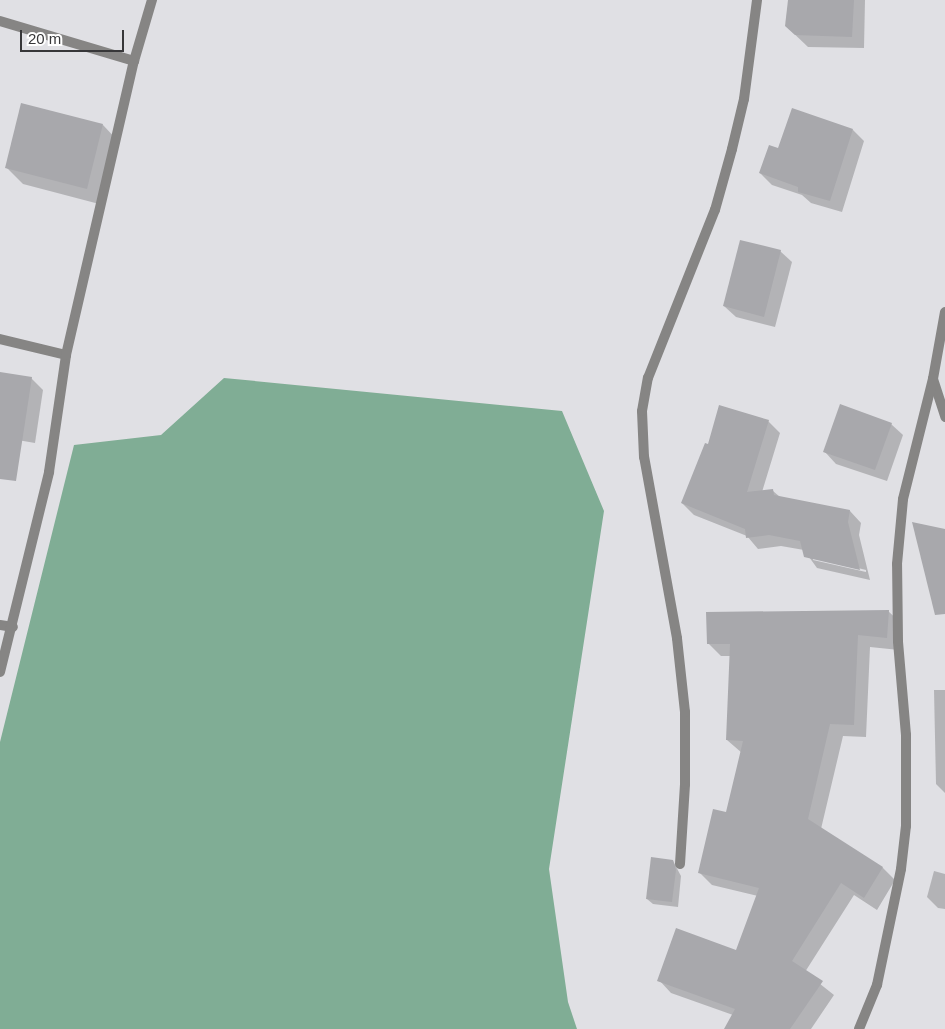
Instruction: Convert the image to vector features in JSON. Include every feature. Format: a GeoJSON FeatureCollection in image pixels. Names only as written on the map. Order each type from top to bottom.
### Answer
{"type":"FeatureCollection","features":[{"type":"Feature","properties":{"kind":"street"},"geometry":{"type":"LineString","coordinates":[[0,672],[13,627],[49,472],[66,355],[134,61],[152,0]]}},
{"type":"Feature","properties":{"kind":"street"},"geometry":{"type":"LineString","coordinates":[[680,864],[685,784],[685,712],[677,638],[644,457],[642,411],[648,378],[712,219],[732,149],[744,99],[756,0]]}},
{"type":"Feature","properties":{"kind":"street"},"geometry":{"type":"LineString","coordinates":[[0,21],[134,61]]}},
{"type":"Feature","properties":{"kind":"street"},"geometry":{"type":"LineString","coordinates":[[858,1029],[877,986],[902,860],[906,826],[906,735],[898,641],[897,564],[903,499],[933,379],[945,312]]}},
{"type":"Feature","properties":{"kind":"street"},"geometry":{"type":"LineString","coordinates":[[0,339],[66,355]]}},
{"type":"Feature","properties":{"kind":"street"},"geometry":{"type":"LineString","coordinates":[[933,379],[945,417]]}},
{"type":"Feature","properties":{"kind":"street"},"geometry":{"type":"LineString","coordinates":[[0,625],[13,627]]}},
{"type":"Feature","properties":{"kind":"green space"},"geometry":{"type":"Polygon","coordinates":[[[224,378],[562,411],[604,511],[549,869],[568,1002],[577,1029],[0,1029],[0,742],[74,445],[161,435],[224,378]]]}},
{"type":"Feature","properties":{"kind":"building"},"geometry":{"type":"Polygon","coordinates":[[[788,0],[854,0],[852,37],[795,35],[785,26],[788,0]]]}},
{"type":"Feature","properties":{"kind":"building"},"geometry":{"type":"Polygon","coordinates":[[[21,103],[103,124],[87,189],[5,168],[21,103]]]}},
{"type":"Feature","properties":{"kind":"building"},"geometry":{"type":"Polygon","coordinates":[[[792,108],[853,129],[830,201],[798,192],[798,187],[759,173],[769,145],[778,148],[792,108]]]}},
{"type":"Feature","properties":{"kind":"building"},"geometry":{"type":"Polygon","coordinates":[[[740,240],[781,250],[764,317],[723,306],[740,240]]]}},
{"type":"Feature","properties":{"kind":"building"},"geometry":{"type":"Polygon","coordinates":[[[0,372],[32,377],[16,481],[0,479],[0,372]]]}},
{"type":"Feature","properties":{"kind":"building"},"geometry":{"type":"Polygon","coordinates":[[[840,404],[892,423],[875,470],[823,452],[840,404]]]}},
{"type":"Feature","properties":{"kind":"building"},"geometry":{"type":"Polygon","coordinates":[[[719,405],[769,420],[747,492],[773,489],[774,495],[850,510],[848,522],[860,570],[804,557],[800,541],[769,535],[746,538],[745,529],[681,503],[705,443],[708,444],[719,405]]]}},
{"type":"Feature","properties":{"kind":"building"},"geometry":{"type":"Polygon","coordinates":[[[912,522],[945,529],[945,614],[935,615],[912,522]]]}},
{"type":"Feature","properties":{"kind":"building"},"geometry":{"type":"Polygon","coordinates":[[[889,610],[887,638],[858,635],[854,725],[830,724],[808,819],[883,867],[864,898],[841,883],[792,961],[823,981],[790,1029],[724,1029],[735,1009],[657,981],[676,928],[736,950],[759,888],[698,873],[713,809],[726,812],[743,741],[726,740],[730,644],[707,644],[706,612],[889,610]]]}},
{"type":"Feature","properties":{"kind":"building"},"geometry":{"type":"Polygon","coordinates":[[[651,857],[673,860],[676,870],[672,902],[646,899],[651,857]]]}}]}
